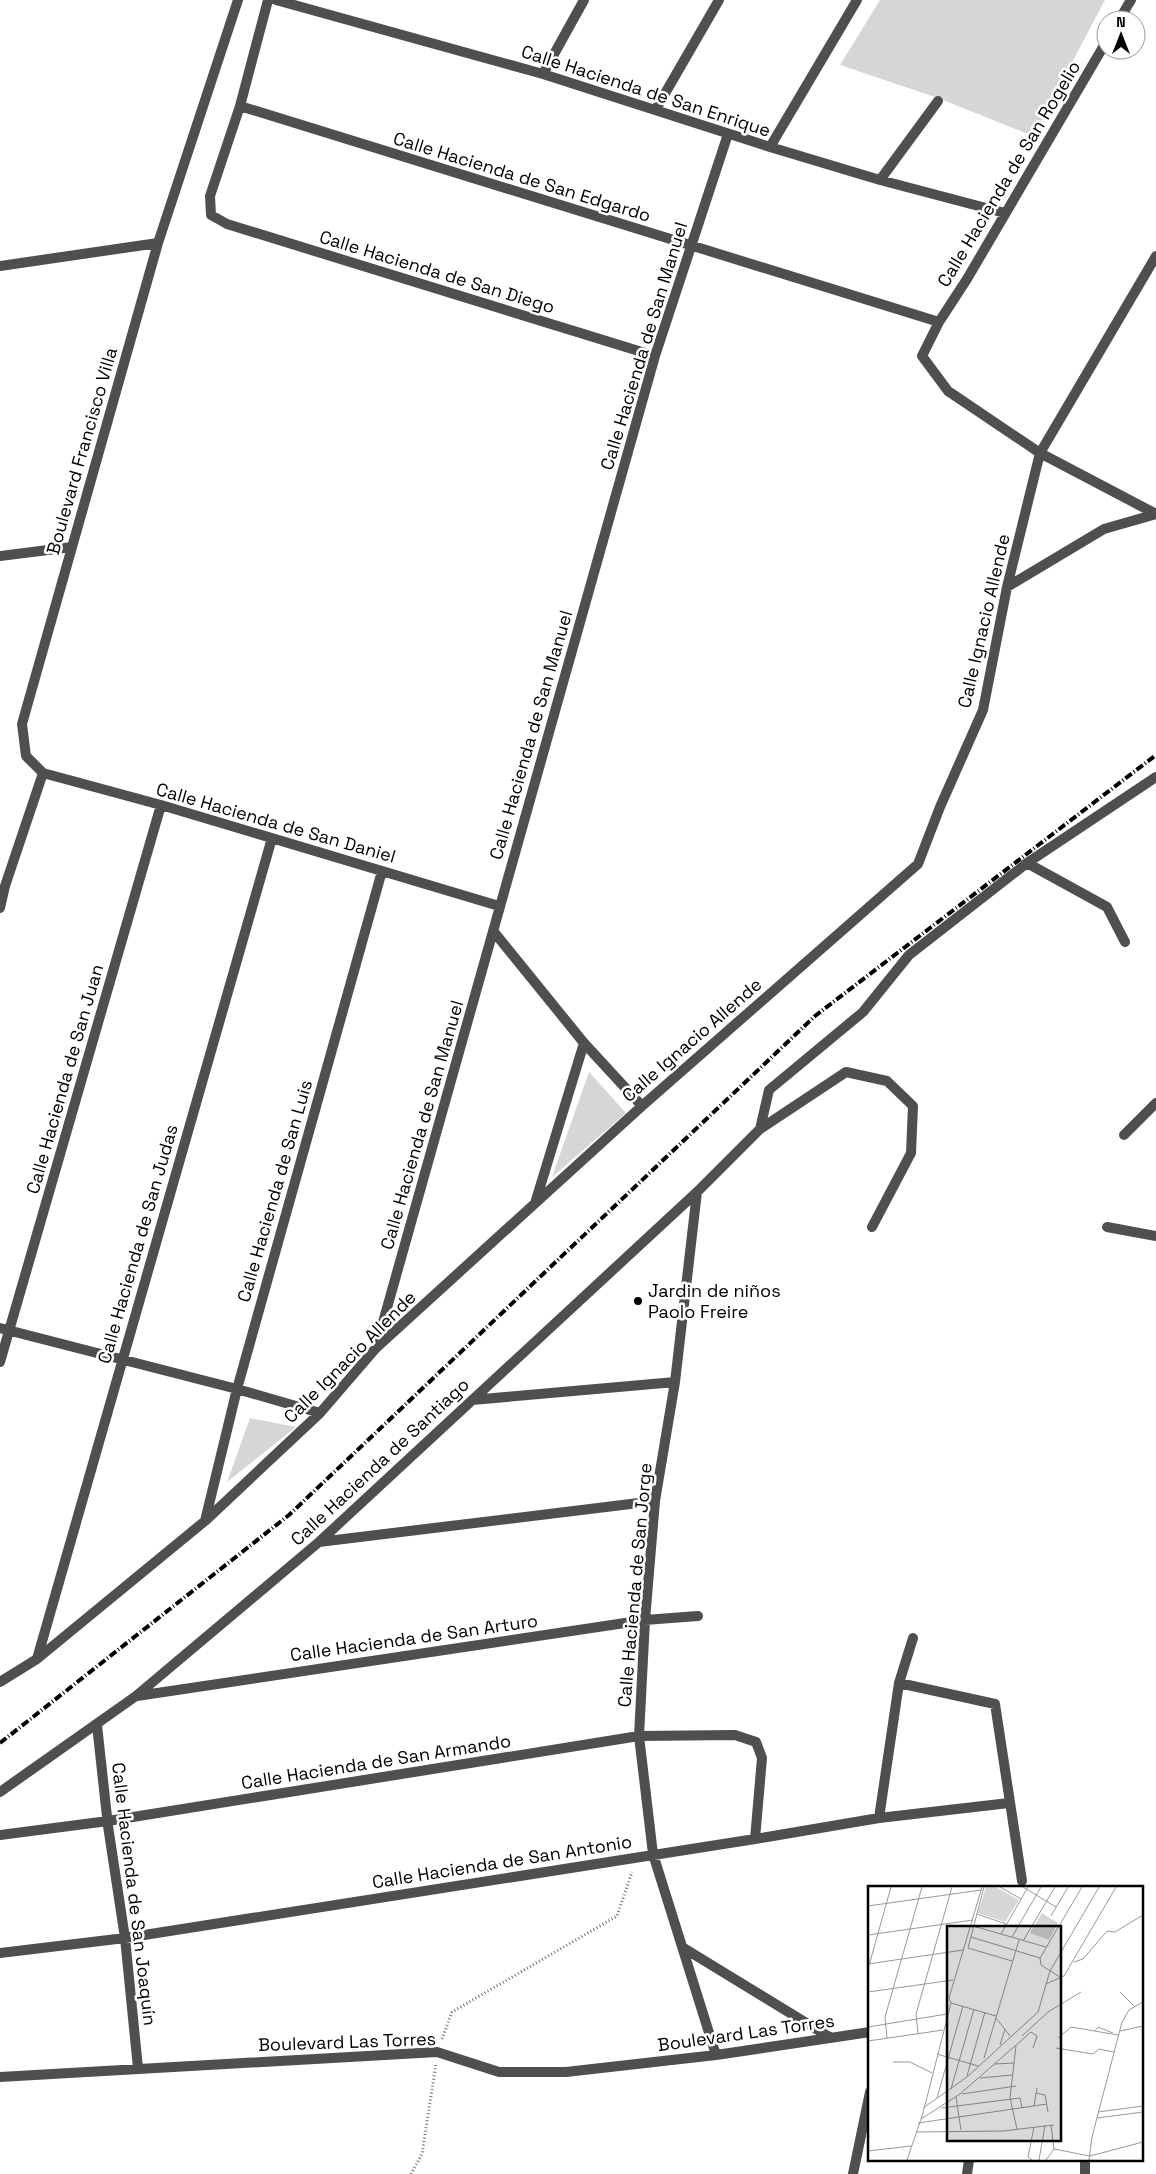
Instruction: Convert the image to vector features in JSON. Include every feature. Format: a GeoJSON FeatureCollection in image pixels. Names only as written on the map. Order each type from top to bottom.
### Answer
{"type":"FeatureCollection","features":[{"type":"Feature","properties":{"kind":"street","name":"Boulevard Francisco Villa"},"geometry":{"type":"LineString","coordinates":[[43,773],[26,756],[22,724],[158,243],[238,0]]}},
{"type":"Feature","properties":{"kind":"street"},"geometry":{"type":"LineString","coordinates":[[240,106],[268,0]]}},
{"type":"Feature","properties":{"kind":"street","name":"Calle Hacienda de San Enrique"},"geometry":{"type":"LineString","coordinates":[[276,0],[543,74],[770,147],[880,180],[1005,213]]}},
{"type":"Feature","properties":{"kind":"street"},"geometry":{"type":"LineString","coordinates":[[543,74],[584,0]]}},
{"type":"Feature","properties":{"kind":"street"},"geometry":{"type":"LineString","coordinates":[[656,109],[719,0]]}},
{"type":"Feature","properties":{"kind":"street"},"geometry":{"type":"LineString","coordinates":[[770,147],[857,0]]}},
{"type":"Feature","properties":{"kind":"street","name":"Calle Hacienda de San Rogelio"},"geometry":{"type":"LineString","coordinates":[[1040,453],[948,390],[922,356],[939,322],[1096,59]]}},
{"type":"Feature","properties":{"kind":"street"},"geometry":{"type":"LineString","coordinates":[[880,180],[938,101]]}},
{"type":"Feature","properties":{"kind":"street","name":"Calle Hacienda de San Diego"},"geometry":{"type":"LineString","coordinates":[[240,106],[210,196],[211,215],[227,224],[655,356]]}},
{"type":"Feature","properties":{"kind":"street","name":"Calle Hacienda de San Edgardo"},"geometry":{"type":"LineString","coordinates":[[240,106],[939,322]]}},
{"type":"Feature","properties":{"kind":"street","name":"Calle Hacienda de San Manuel"},"geometry":{"type":"LineString","coordinates":[[376,1348],[655,356],[728,134]]}},
{"type":"Feature","properties":{"kind":"street"},"geometry":{"type":"LineString","coordinates":[[0,266],[158,243]]}},
{"type":"Feature","properties":{"kind":"street","name":"Calle Ignacio Allende"},"geometry":{"type":"LineString","coordinates":[[0,1682],[37,1659],[205,1521],[320,1413],[376,1348],[642,1106],[918,864],[940,807],[983,710],[1006,587],[1040,453],[1156,256]]}},
{"type":"Feature","properties":{"kind":"street"},"geometry":{"type":"LineString","coordinates":[[1040,453],[1156,514]]}},
{"type":"Feature","properties":{"kind":"street"},"geometry":{"type":"LineString","coordinates":[[1006,587],[1104,529],[1156,514]]}},
{"type":"Feature","properties":{"kind":"street"},"geometry":{"type":"LineString","coordinates":[[0,556],[72,547]]}},
{"type":"Feature","properties":{"kind":"street"},"geometry":{"type":"LineString","coordinates":[[0,908],[3,887],[43,773]]}},
{"type":"Feature","properties":{"kind":"street","name":"Calle Hacienda de San Daniel"},"geometry":{"type":"LineString","coordinates":[[43,773],[161,805],[499,906]]}},
{"type":"Feature","properties":{"kind":"street"},"geometry":{"type":"LineString","coordinates":[[760,1128],[769,1090],[863,1012],[908,954],[1027,863],[1156,777]]}},
{"type":"Feature","properties":{"kind":"street","name":"Calle Hacienda de San Juan"},"geometry":{"type":"LineString","coordinates":[[0,1362],[4,1330],[161,805]]}},
{"type":"Feature","properties":{"kind":"street","name":"Calle Hacienda de San Judas"},"geometry":{"type":"LineString","coordinates":[[37,1659],[272,838]]}},
{"type":"Feature","properties":{"kind":"street"},"geometry":{"type":"LineString","coordinates":[[1027,863],[1107,907],[1125,942]]}},
{"type":"Feature","properties":{"kind":"street","name":"Calle Hacienda de San Luis"},"geometry":{"type":"LineString","coordinates":[[205,1521],[237,1389],[382,871]]}},
{"type":"Feature","properties":{"kind":"street"},"geometry":{"type":"LineString","coordinates":[[494,932],[584,1043],[642,1106]]}},
{"type":"Feature","properties":{"kind":"street"},"geometry":{"type":"LineString","coordinates":[[536,1202],[584,1043]]}},
{"type":"Feature","properties":{"kind":"street","name":"Calle Hacienda de Santiago"},"geometry":{"type":"LineString","coordinates":[[0,1792],[136,1696],[319,1542],[696,1192],[760,1128],[846,1072],[887,1081],[913,1106],[911,1153],[872,1227]]}},
{"type":"Feature","properties":{"kind":"street"},"geometry":{"type":"LineString","coordinates":[[1124,1135],[1156,1102]]}},
{"type":"Feature","properties":{"kind":"street","name":"Calle Hacienda de San Jorge"},"geometry":{"type":"LineString","coordinates":[[696,1192],[675,1382],[655,1501],[645,1620],[639,1736],[653,1854],[716,2055]]}},
{"type":"Feature","properties":{"kind":"street"},"geometry":{"type":"LineString","coordinates":[[1107,1227],[1156,1236]]}},
{"type":"Feature","properties":{"kind":"street"},"geometry":{"type":"LineString","coordinates":[[4,1330],[237,1389],[320,1413]]}},
{"type":"Feature","properties":{"kind":"street"},"geometry":{"type":"LineString","coordinates":[[472,1400],[675,1382]]}},
{"type":"Feature","properties":{"kind":"street"},"geometry":{"type":"LineString","coordinates":[[319,1542],[655,1501]]}},
{"type":"Feature","properties":{"kind":"street","name":"Calle Hacienda de San Arturo"},"geometry":{"type":"LineString","coordinates":[[136,1696],[645,1620],[698,1616]]}},
{"type":"Feature","properties":{"kind":"street"},"geometry":{"type":"LineString","coordinates":[[879,1818],[899,1683],[912,1638]]}},
{"type":"Feature","properties":{"kind":"street"},"geometry":{"type":"LineString","coordinates":[[899,1683],[995,1704],[1022,1881]]}},
{"type":"Feature","properties":{"kind":"street","name":"Calle Hacienda de San Joaquín"},"geometry":{"type":"LineString","coordinates":[[97,1725],[108,1821],[126,1938],[138,2068]]}},
{"type":"Feature","properties":{"kind":"street","name":"Calle Hacienda de San Armando"},"geometry":{"type":"LineString","coordinates":[[0,1835],[108,1821],[639,1736],[735,1735],[756,1742],[762,1758],[755,1839]]}},
{"type":"Feature","properties":{"kind":"street","name":"Calle Hacienda de San Antonio"},"geometry":{"type":"LineString","coordinates":[[0,1953],[126,1938],[638,1858],[879,1818],[1009,1803]]}},
{"type":"Feature","properties":{"kind":"street"},"geometry":{"type":"LineString","coordinates":[[682,1947],[831,2038]]}},
{"type":"Feature","properties":{"kind":"street","name":"Boulevard Las Torres"},"geometry":{"type":"LineString","coordinates":[[0,2076],[438,2052],[499,2072],[566,2072],[716,2055],[868,2032]]}},
{"type":"Feature","properties":{"kind":"street"},"geometry":{"type":"LineString","coordinates":[[853,2174],[868,2102]]}},
{"type":"Feature","properties":{"kind":"path"},"geometry":{"type":"LineString","coordinates":[[411,2174],[422,2154],[438,2052],[452,2012],[617,1916],[638,1858]]}},
{"type":"Feature","properties":{"kind":"shaded area"},"geometry":{"type":"Polygon","coordinates":[[[880,0],[1105,0],[1100,10],[1096,10],[1096,17],[1033,136],[938,98],[840,65],[880,0]]]}},
{"type":"Feature","properties":{"kind":"shaded area"},"geometry":{"type":"Polygon","coordinates":[[[589,1072],[626,1113],[552,1177],[589,1072]]]}},
{"type":"Feature","properties":{"kind":"shaded area"},"geometry":{"type":"Polygon","coordinates":[[[250,1418],[296,1427],[227,1482],[250,1418]]]}},
{"type":"Feature","properties":{"kind":"railway"},"geometry":{"type":"LineString","coordinates":[[0,1743],[289,1515],[815,1016],[1156,755]]}},
{"type":"Feature","properties":{"kind":"place","name":"Jardin de niños Paolo Freire"},"geometry":{"type":"Point","coordinates":[638,1301]}}]}
